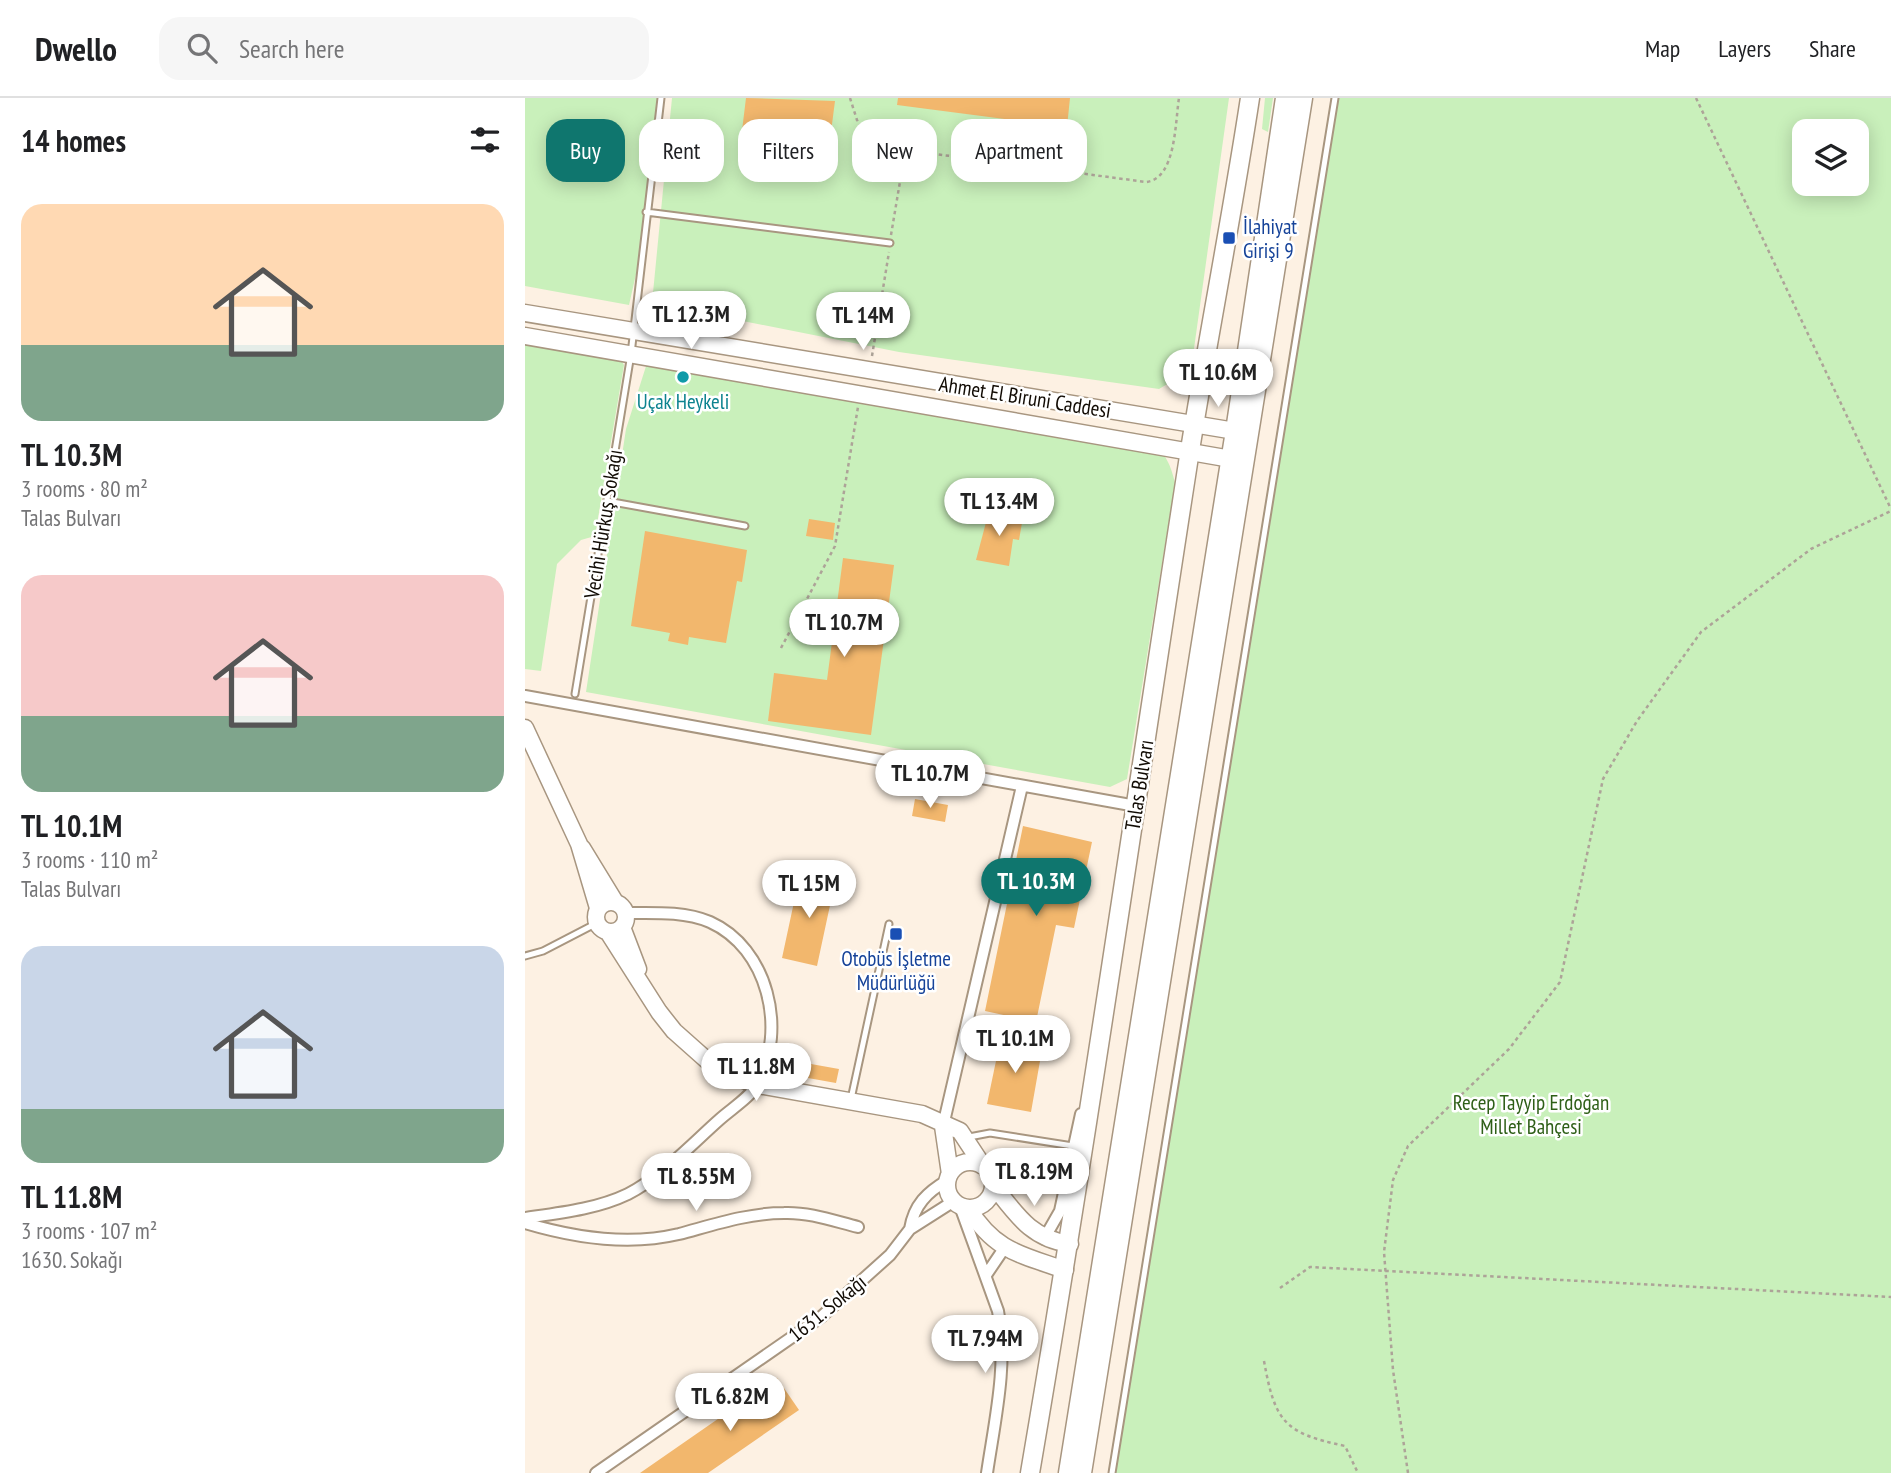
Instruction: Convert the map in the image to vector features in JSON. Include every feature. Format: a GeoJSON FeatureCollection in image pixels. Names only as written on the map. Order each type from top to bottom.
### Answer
{"type":"FeatureCollection","features":[{"type":"Feature","properties":{"kind":"main road","name":"Talas Bulvarı"},"geometry":{"type":"LineString","coordinates":[[1030,1473],[1070,1244],[1190,452],[1229,238],[1249,98]]}},
{"type":"Feature","properties":{"kind":"main road","name":"Talas Bulvarı"},"geometry":{"type":"LineString","coordinates":[[1068,1473],[1231,459],[1285,98]]}},
{"type":"Feature","properties":{"kind":"main road"},"geometry":{"type":"LineString","coordinates":[[1082,1473],[1303,98]]}},
{"type":"Feature","properties":{"kind":"street","name":"Ahmet El Biruni Caddesi"},"geometry":{"type":"LineString","coordinates":[[525,313],[1235,431]]}},
{"type":"Feature","properties":{"kind":"street","name":"Ahmet El Biruni Caddesi"},"geometry":{"type":"LineString","coordinates":[[525,336],[1231,459]]}},
{"type":"Feature","properties":{"kind":"street"},"geometry":{"type":"LineString","coordinates":[[717,368],[708,355],[722,347]]}},
{"type":"Feature","properties":{"kind":"street"},"geometry":{"type":"LineString","coordinates":[[525,696],[1136,806]]}},
{"type":"Feature","properties":{"kind":"street"},"geometry":{"type":"LineString","coordinates":[[525,728],[579,844],[593,862],[611,917],[638,965],[640,979],[659,1012],[690,1047],[730,1075],[758,1085],[922,1114],[943,1126],[952,1126],[967,1138],[993,1185],[1023,1224],[1044,1238],[1070,1244]]}},
{"type":"Feature","properties":{"kind":"street"},"geometry":{"type":"LineString","coordinates":[[987,1473],[1003,1347],[998,1311],[949,1177],[943,1126],[1022,786]]}},
{"type":"Feature","properties":{"kind":"street"},"geometry":{"type":"LineString","coordinates":[[525,1221],[581,1210],[629,1193],[680,1155],[758,1085],[768,1051],[771,1015],[766,986],[746,950],[722,929],[694,917],[611,917]]}},
{"type":"Feature","properties":{"kind":"street"},"geometry":{"type":"LineString","coordinates":[[1044,1238],[1060,1211],[1101,1030]]}},
{"type":"Feature","properties":{"kind":"street"},"geometry":{"type":"LineString","coordinates":[[949,1177],[961,1164],[983,1166]]}},
{"type":"Feature","properties":{"kind":"street","name":"1631. Sokağı"},"geometry":{"type":"LineString","coordinates":[[910,1229],[912,1215],[923,1198],[949,1177]]}},
{"type":"Feature","properties":{"kind":"street"},"geometry":{"type":"LineString","coordinates":[[961,1205],[982,1204],[988,1199],[993,1185]]}},
{"type":"Feature","properties":{"kind":"street"},"geometry":{"type":"LineString","coordinates":[[961,1205],[983,1231],[1005,1247],[1065,1270]]}},
{"type":"Feature","properties":{"kind":"street","name":"1631. Sokağı"},"geometry":{"type":"LineString","coordinates":[[596,1473],[821,1317],[890,1255],[910,1229],[961,1205]]}},
{"type":"Feature","properties":{"kind":"street"},"geometry":{"type":"LineString","coordinates":[[525,1221],[582,1237],[621,1240],[660,1238],[774,1213],[800,1213],[858,1227]]}},
{"type":"Feature","properties":{"kind":"street"},"geometry":{"type":"LineString","coordinates":[[986,1275],[1005,1247]]}},
{"type":"Feature","properties":{"kind":"lane"},"geometry":{"type":"LineString","coordinates":[[634,332],[661,98]]}},
{"type":"Feature","properties":{"kind":"lane"},"geometry":{"type":"LineString","coordinates":[[1112,1473],[1335,98]]}},
{"type":"Feature","properties":{"kind":"lane"},"geometry":{"type":"LineString","coordinates":[[646,212],[890,243]]}},
{"type":"Feature","properties":{"kind":"lane","name":"Vecihi Hürkuş Sokağı"},"geometry":{"type":"LineString","coordinates":[[575,694],[634,332]]}},
{"type":"Feature","properties":{"kind":"lane"},"geometry":{"type":"LineString","coordinates":[[607,500],[745,526]]}},
{"type":"Feature","properties":{"kind":"lane"},"geometry":{"type":"LineString","coordinates":[[525,957],[543,951],[611,917]]}},
{"type":"Feature","properties":{"kind":"lane"},"geometry":{"type":"LineString","coordinates":[[851,1102],[889,924]]}},
{"type":"Feature","properties":{"kind":"lane"},"geometry":{"type":"LineString","coordinates":[[967,1138],[990,1133],[1073,1146]]}},
{"type":"Feature","properties":{"kind":"path"},"geometry":{"type":"LineString","coordinates":[[850,98],[857,119]]}},
{"type":"Feature","properties":{"kind":"path"},"geometry":{"type":"LineString","coordinates":[[937,156],[1152,181],[1167,169],[1179,98]]}},
{"type":"Feature","properties":{"kind":"path"},"geometry":{"type":"LineString","coordinates":[[1408,1473],[1393,1370],[1384,1252],[1393,1180],[1408,1146],[1509,1049],[1560,982],[1602,779],[1637,721],[1701,632],[1811,549],[1891,510],[1696,98]]}},
{"type":"Feature","properties":{"kind":"path"},"geometry":{"type":"LineString","coordinates":[[869,372],[900,182]]}},
{"type":"Feature","properties":{"kind":"path"},"geometry":{"type":"LineString","coordinates":[[781,648],[835,546],[860,393]]}},
{"type":"Feature","properties":{"kind":"path"},"geometry":{"type":"LineString","coordinates":[[1280,1288],[1310,1267],[1891,1297]]}},
{"type":"Feature","properties":{"kind":"path"},"geometry":{"type":"LineString","coordinates":[[1264,1361],[1271,1399],[1283,1421],[1307,1438],[1345,1446],[1358,1473]]}},
{"type":"Feature","properties":{"kind":"green space"},"geometry":{"type":"Polygon","coordinates":[[[525,98],[658,98],[656,119],[639,119],[639,182],[648,182],[639,261],[629,305],[525,286],[525,98]]]}},
{"type":"Feature","properties":{"kind":"green space"},"geometry":{"type":"Polygon","coordinates":[[[672,98],[1229,98],[1191,370],[1159,389],[899,352],[652,303],[664,182],[724,182],[724,119],[670,119],[672,98]]]}},
{"type":"Feature","properties":{"kind":"green space"},"geometry":{"type":"Polygon","coordinates":[[[1265,98],[1273,98],[1268,132],[1262,129],[1265,98]]]}},
{"type":"Feature","properties":{"kind":"green space","name":"Recep Tayyip Erdoğan Millet Bahçesi"},"geometry":{"type":"Polygon","coordinates":[[[1331,98],[1891,98],[1891,1473],[1108,1473],[1331,98]]]}},
{"type":"Feature","properties":{"kind":"green space"},"geometry":{"type":"Polygon","coordinates":[[[525,331],[614,348],[624,365],[595,536],[581,540],[557,564],[541,671],[525,669],[525,331]]]}},
{"type":"Feature","properties":{"kind":"green space"},"geometry":{"type":"Polygon","coordinates":[[[658,355],[883,390],[883,399],[1135,433],[1157,447],[1170,465],[1175,483],[1127,779],[1110,787],[586,692],[626,429],[648,360],[658,355]]]}},
{"type":"Feature","properties":{"kind":"building"},"geometry":{"type":"Polygon","coordinates":[[[746,98],[835,101],[833,119],[743,119],[746,98]]]}},
{"type":"Feature","properties":{"kind":"building"},"geometry":{"type":"Polygon","coordinates":[[[898,98],[1070,98],[1068,119],[1005,119],[897,105],[898,98]]]}},
{"type":"Feature","properties":{"kind":"building"},"geometry":{"type":"Polygon","coordinates":[[[989,511],[1023,517],[1019,540],[1013,539],[1009,566],[976,560],[989,511]]]}},
{"type":"Feature","properties":{"kind":"building"},"geometry":{"type":"Polygon","coordinates":[[[809,519],[835,523],[833,540],[806,536],[809,519]]]}},
{"type":"Feature","properties":{"kind":"building"},"geometry":{"type":"Polygon","coordinates":[[[645,531],[747,550],[742,582],[737,581],[726,643],[689,637],[688,645],[668,641],[670,633],[631,626],[645,531]]]}},
{"type":"Feature","properties":{"kind":"building"},"geometry":{"type":"Polygon","coordinates":[[[843,558],[894,565],[871,735],[768,721],[774,673],[827,680],[843,558]]]}},
{"type":"Feature","properties":{"kind":"building"},"geometry":{"type":"Polygon","coordinates":[[[915,799],[948,805],[945,822],[912,816],[915,799]]]}},
{"type":"Feature","properties":{"kind":"building"},"geometry":{"type":"Polygon","coordinates":[[[1023,826],[1092,842],[1074,928],[1056,925],[1036,1022],[985,1011],[1023,826]]]}},
{"type":"Feature","properties":{"kind":"building"},"geometry":{"type":"Polygon","coordinates":[[[800,874],[835,882],[817,966],[782,958],[800,874]]]}},
{"type":"Feature","properties":{"kind":"building"},"geometry":{"type":"Polygon","coordinates":[[[1001,1037],[1043,1044],[1031,1112],[987,1104],[1001,1037]]]}},
{"type":"Feature","properties":{"kind":"building"},"geometry":{"type":"Polygon","coordinates":[[[811,1064],[839,1069],[836,1083],[808,1078],[811,1064]]]}},
{"type":"Feature","properties":{"kind":"building"},"geometry":{"type":"Polygon","coordinates":[[[777,1378],[799,1410],[708,1473],[640,1473],[777,1378]]]}},
{"type":"Feature","properties":{"kind":"place","name":"İlahiyat Girişi 9"},"geometry":{"type":"Point","coordinates":[1229,238]}},
{"type":"Feature","properties":{"kind":"place","name":"Uçak Heykeli"},"geometry":{"type":"Point","coordinates":[683,377]}},
{"type":"Feature","properties":{"kind":"place","name":"Otobüs İşletme Müdürlüğü"},"geometry":{"type":"Point","coordinates":[896,934]}}]}
